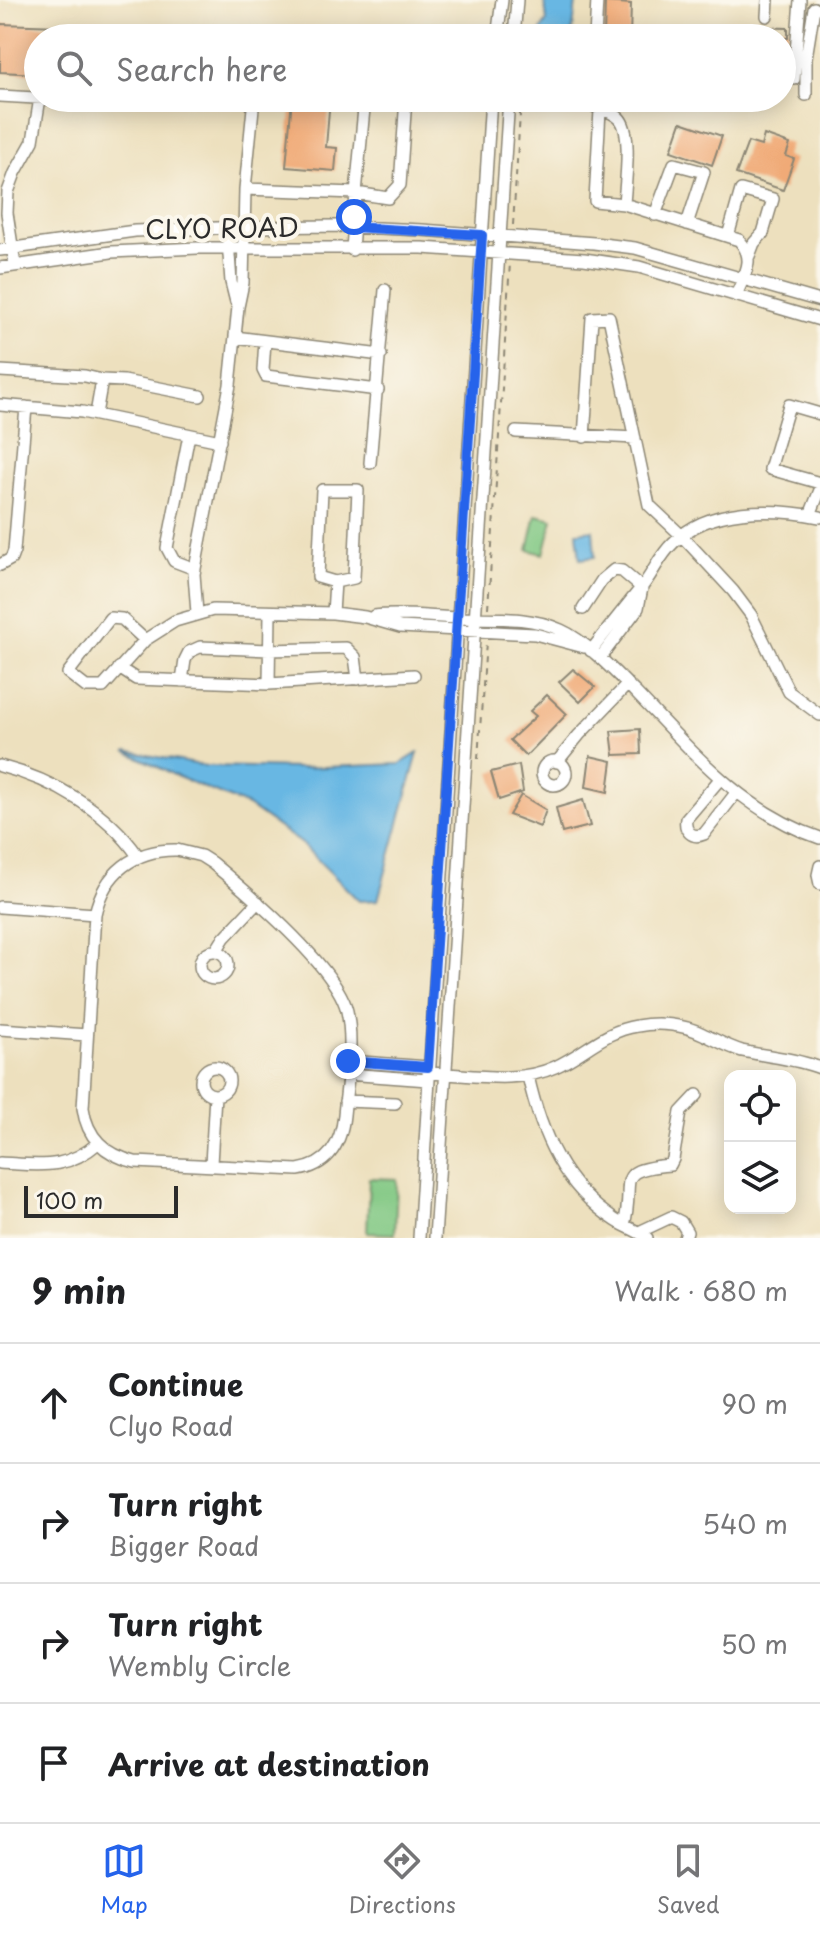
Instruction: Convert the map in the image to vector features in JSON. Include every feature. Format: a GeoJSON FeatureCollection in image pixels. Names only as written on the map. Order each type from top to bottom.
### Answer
{"type":"FeatureCollection","features":[{"type":"Feature","properties":{"kind":"street"},"geometry":{"type":"LineString","coordinates":[[499,24],[502,0]]}},
{"type":"Feature","properties":{"kind":"street"},"geometry":{"type":"LineString","coordinates":[[515,24],[517,0]]}},
{"type":"Feature","properties":{"kind":"street"},"geometry":{"type":"LineString","coordinates":[[596,24],[597,0]]}},
{"type":"Feature","properties":{"kind":"street"},"geometry":{"type":"LineString","coordinates":[[767,16],[768,0]]}},
{"type":"Feature","properties":{"kind":"street"},"geometry":{"type":"LineString","coordinates":[[796,53],[800,0]]}},
{"type":"Feature","properties":{"kind":"street"},"geometry":{"type":"LineString","coordinates":[[806,95],[806,58],[816,5]]}},
{"type":"Feature","properties":{"kind":"street"},"geometry":{"type":"LineString","coordinates":[[0,96],[24,97]]}},
{"type":"Feature","properties":{"kind":"street"},"geometry":{"type":"LineString","coordinates":[[15,265],[6,249],[8,192],[33,141],[38,112]]}},
{"type":"Feature","properties":{"kind":"street"},"geometry":{"type":"LineString","coordinates":[[197,613],[193,587],[195,569],[230,385],[243,283],[245,189],[253,112]]}},
{"type":"Feature","properties":{"kind":"street"},"geometry":{"type":"LineString","coordinates":[[352,250],[364,112]]}},
{"type":"Feature","properties":{"kind":"street"},"geometry":{"type":"LineString","coordinates":[[245,189],[356,193],[388,198],[400,185],[405,112]]}},
{"type":"Feature","properties":{"kind":"street"},"geometry":{"type":"LineString","coordinates":[[419,1238],[490,112]]}},
{"type":"Feature","properties":{"kind":"street"},"geometry":{"type":"LineString","coordinates":[[435,1238],[508,112]]}},
{"type":"Feature","properties":{"kind":"street"},"geometry":{"type":"LineString","coordinates":[[600,112],[595,201],[624,204],[728,236],[739,240],[749,256]]}},
{"type":"Feature","properties":{"kind":"street"},"geometry":{"type":"LineString","coordinates":[[605,112],[619,118],[625,126],[624,204]]}},
{"type":"Feature","properties":{"kind":"street"},"geometry":{"type":"LineString","coordinates":[[655,215],[674,164],[704,172],[687,224]]}},
{"type":"Feature","properties":{"kind":"street"},"geometry":{"type":"LineString","coordinates":[[728,236],[741,190],[773,199],[763,233],[754,243],[736,296]]}},
{"type":"Feature","properties":{"kind":"street"},"geometry":{"type":"LineString","coordinates":[[227,227],[231,282],[238,307]]}},
{"type":"Feature","properties":{"kind":"street","name":"CLYO ROAD"},"geometry":{"type":"LineString","coordinates":[[6,249],[135,231],[227,227],[353,227],[500,236],[635,248],[820,301]]}},
{"type":"Feature","properties":{"kind":"street","name":"CLYO ROAD"},"geometry":{"type":"LineString","coordinates":[[0,268],[111,252],[228,248],[422,248],[584,259],[639,267],[820,320]]}},
{"type":"Feature","properties":{"kind":"street"},"geometry":{"type":"LineString","coordinates":[[370,463],[385,290]]}},
{"type":"Feature","properties":{"kind":"street"},"geometry":{"type":"LineString","coordinates":[[584,437],[592,318],[609,317],[649,505],[740,599],[789,692],[820,715]]}},
{"type":"Feature","properties":{"kind":"street"},"geometry":{"type":"LineString","coordinates":[[235,337],[381,355]]}},
{"type":"Feature","properties":{"kind":"street"},"geometry":{"type":"LineString","coordinates":[[265,341],[263,370],[266,376],[378,390]]}},
{"type":"Feature","properties":{"kind":"street"},"geometry":{"type":"LineString","coordinates":[[0,371],[85,376],[200,396]]}},
{"type":"Feature","properties":{"kind":"street"},"geometry":{"type":"LineString","coordinates":[[96,414],[102,380]]}},
{"type":"Feature","properties":{"kind":"street"},"geometry":{"type":"LineString","coordinates":[[0,405],[96,414],[220,441]]}},
{"type":"Feature","properties":{"kind":"street"},"geometry":{"type":"LineString","coordinates":[[820,414],[789,405],[770,469],[820,483]]}},
{"type":"Feature","properties":{"kind":"street"},"geometry":{"type":"LineString","coordinates":[[0,565],[11,559],[14,551],[26,407]]}},
{"type":"Feature","properties":{"kind":"street"},"geometry":{"type":"LineString","coordinates":[[516,432],[635,438]]}},
{"type":"Feature","properties":{"kind":"street"},"geometry":{"type":"LineString","coordinates":[[189,435],[167,548],[174,561],[195,569]]}},
{"type":"Feature","properties":{"kind":"street"},"geometry":{"type":"LineString","coordinates":[[322,490],[358,490],[354,578],[335,582],[318,577],[322,490]]}},
{"type":"Feature","properties":{"kind":"street"},"geometry":{"type":"LineString","coordinates":[[591,652],[627,602],[642,588],[662,555],[681,535],[702,522],[721,516],[781,511],[815,516],[820,490]]}},
{"type":"Feature","properties":{"kind":"street"},"geometry":{"type":"LineString","coordinates":[[583,609],[609,572],[622,571],[642,588]]}},
{"type":"Feature","properties":{"kind":"street"},"geometry":{"type":"LineString","coordinates":[[333,613],[335,582]]}},
{"type":"Feature","properties":{"kind":"street"},"geometry":{"type":"LineString","coordinates":[[145,640],[122,619],[110,618],[68,673],[92,689],[103,687],[145,640],[175,621],[197,613],[236,609],[333,613],[365,617],[400,627],[457,624],[476,618],[545,624],[561,630],[628,684],[736,793],[785,825],[820,838]]}},
{"type":"Feature","properties":{"kind":"street"},"geometry":{"type":"LineString","coordinates":[[269,684],[270,612]]}},
{"type":"Feature","properties":{"kind":"street"},"geometry":{"type":"LineString","coordinates":[[457,624],[475,631],[535,634],[591,652]]}},
{"type":"Feature","properties":{"kind":"street"},"geometry":{"type":"LineString","coordinates":[[182,681],[189,652],[200,647],[269,650],[346,648],[355,657],[358,679]]}},
{"type":"Feature","properties":{"kind":"street"},"geometry":{"type":"LineString","coordinates":[[119,668],[136,679],[269,684],[414,675]]}},
{"type":"Feature","properties":{"kind":"street"},"geometry":{"type":"LineString","coordinates":[[557,762],[628,684]]}},
{"type":"Feature","properties":{"kind":"street"},"geometry":{"type":"LineString","coordinates":[[0,766],[37,777],[75,797],[116,830],[138,856]]}},
{"type":"Feature","properties":{"kind":"street"},"geometry":{"type":"LineString","coordinates":[[720,779],[686,819],[685,826],[689,833],[694,836],[704,834],[736,793]]}},
{"type":"Feature","properties":{"kind":"street"},"geometry":{"type":"LineString","coordinates":[[164,849],[201,856],[258,902],[338,988],[347,1012],[348,1067],[340,1141],[319,1164],[298,1170],[135,1162],[111,1154],[98,1143],[88,1128],[83,1108],[95,914],[106,885],[124,864],[138,856],[164,849]]}},
{"type":"Feature","properties":{"kind":"street"},"geometry":{"type":"LineString","coordinates":[[820,866],[820,884]]}},
{"type":"Feature","properties":{"kind":"street"},"geometry":{"type":"LineString","coordinates":[[216,951],[258,902]]}},
{"type":"Feature","properties":{"kind":"street"},"geometry":{"type":"LineString","coordinates":[[0,907],[95,914]]}},
{"type":"Feature","properties":{"kind":"street"},"geometry":{"type":"LineString","coordinates":[[348,1067],[511,1078],[528,1076],[555,1067],[605,1035],[623,1028],[656,1024],[688,1028],[741,1051],[791,1059],[820,1068]]}},
{"type":"Feature","properties":{"kind":"street"},"geometry":{"type":"LineString","coordinates":[[0,1029],[87,1035]]}},
{"type":"Feature","properties":{"kind":"street"},"geometry":{"type":"LineString","coordinates":[[528,1076],[543,1133],[564,1171],[593,1203],[643,1235],[671,1217],[681,1222],[687,1232],[685,1238]]}},
{"type":"Feature","properties":{"kind":"street"},"geometry":{"type":"LineString","coordinates":[[211,1164],[215,1095]]}},
{"type":"Feature","properties":{"kind":"street"},"geometry":{"type":"LineString","coordinates":[[624,1225],[633,1171],[670,1165],[681,1112],[697,1095]]}},
{"type":"Feature","properties":{"kind":"street"},"geometry":{"type":"LineString","coordinates":[[345,1101],[395,1103]]}},
{"type":"Feature","properties":{"kind":"street"},"geometry":{"type":"LineString","coordinates":[[0,1163],[66,1163],[98,1143]]}},
{"type":"Feature","properties":{"kind":"path"},"geometry":{"type":"LineString","coordinates":[[513,226],[520,112]]}},
{"type":"Feature","properties":{"kind":"path"},"geometry":{"type":"LineString","coordinates":[[488,608],[510,263]]}},
{"type":"Feature","properties":{"kind":"green space"},"geometry":{"type":"Polygon","coordinates":[[[536,515],[553,519],[544,554],[528,550],[536,515]]]}},
{"type":"Feature","properties":{"kind":"green space"},"geometry":{"type":"Polygon","coordinates":[[[369,1178],[397,1179],[395,1234],[367,1233],[369,1178]]]}},
{"type":"Feature","properties":{"kind":"water"},"geometry":{"type":"Polygon","coordinates":[[[548,0],[576,2],[574,24],[545,24],[545,4],[548,0]]]}},
{"type":"Feature","properties":{"kind":"water"},"geometry":{"type":"Polygon","coordinates":[[[593,530],[595,557],[580,559],[577,532],[593,530]]]}},
{"type":"Feature","properties":{"kind":"water"},"geometry":{"type":"Polygon","coordinates":[[[126,751],[206,766],[300,768],[400,764],[418,753],[378,900],[359,901],[301,843],[248,806],[126,751]]]}},
{"type":"Feature","properties":{"kind":"building"},"geometry":{"type":"Polygon","coordinates":[[[605,2],[631,4],[630,24],[604,24],[605,2]]]}},
{"type":"Feature","properties":{"kind":"building"},"geometry":{"type":"Polygon","coordinates":[[[0,24],[24,25],[24,73],[0,72],[0,24]]]}},
{"type":"Feature","properties":{"kind":"building"},"geometry":{"type":"Polygon","coordinates":[[[291,112],[329,112],[326,147],[337,148],[335,171],[286,167],[291,112]]]}},
{"type":"Feature","properties":{"kind":"building"},"geometry":{"type":"Polygon","coordinates":[[[681,122],[722,136],[712,165],[671,151],[681,122]]]}},
{"type":"Feature","properties":{"kind":"building"},"geometry":{"type":"Polygon","coordinates":[[[764,135],[790,144],[786,156],[794,159],[783,190],[736,174],[748,142],[761,146],[764,135]]]}},
{"type":"Feature","properties":{"kind":"building"},"geometry":{"type":"Polygon","coordinates":[[[573,669],[595,687],[580,702],[559,682],[573,669]]]}},
{"type":"Feature","properties":{"kind":"building"},"geometry":{"type":"Polygon","coordinates":[[[547,695],[567,714],[526,756],[510,740],[536,716],[530,711],[547,695]]]}},
{"type":"Feature","properties":{"kind":"building"},"geometry":{"type":"Polygon","coordinates":[[[640,729],[641,754],[614,755],[611,731],[640,729]]]}},
{"type":"Feature","properties":{"kind":"building"},"geometry":{"type":"Polygon","coordinates":[[[590,756],[612,761],[608,792],[586,787],[590,756]]]}},
{"type":"Feature","properties":{"kind":"building"},"geometry":{"type":"Polygon","coordinates":[[[519,765],[523,792],[499,800],[491,772],[519,765]]]}},
{"type":"Feature","properties":{"kind":"building"},"geometry":{"type":"Polygon","coordinates":[[[521,795],[546,810],[540,827],[509,815],[521,795]]]}},
{"type":"Feature","properties":{"kind":"building"},"geometry":{"type":"Polygon","coordinates":[[[583,800],[590,826],[562,833],[556,808],[583,800]]]}},
{"type":"Feature","properties":{"kind":"route"},"geometry":{"type":"LineString","coordinates":[[348,1061],[428,1067],[482,235],[353,227],[354,217]]}}]}
